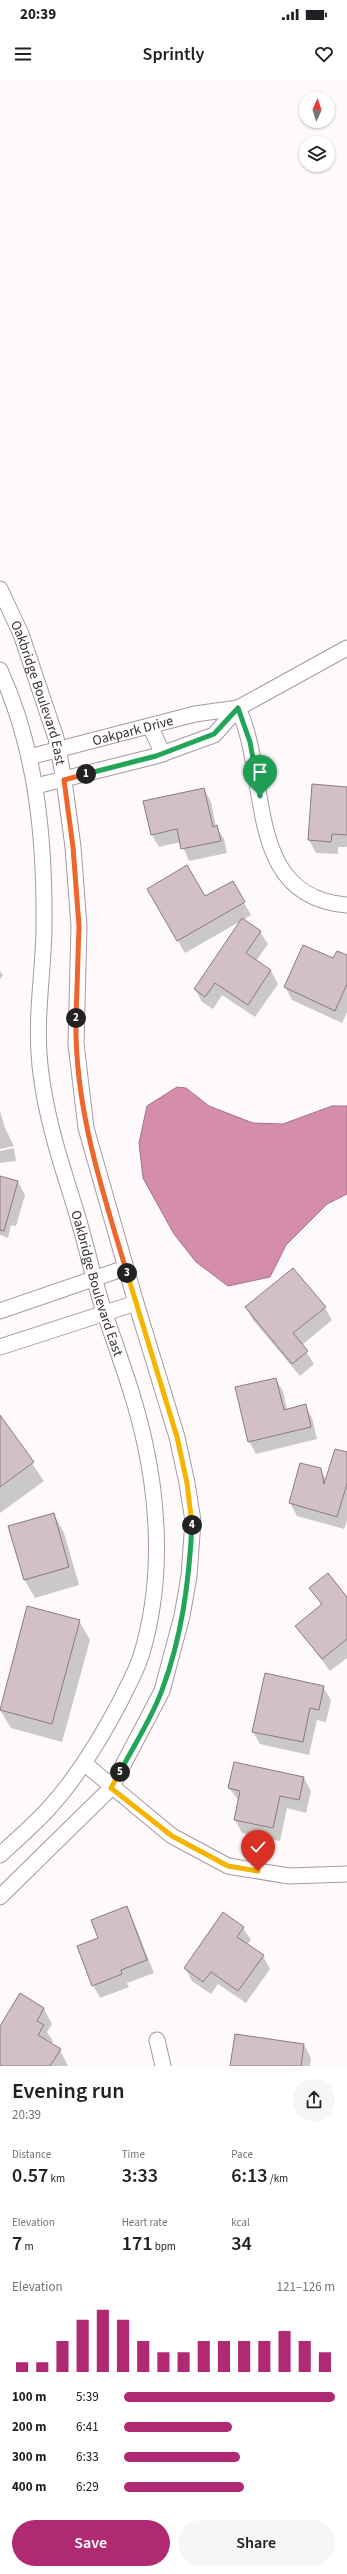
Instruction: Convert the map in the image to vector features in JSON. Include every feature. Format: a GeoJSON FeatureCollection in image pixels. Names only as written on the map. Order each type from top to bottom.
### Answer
{"type":"FeatureCollection","features":[{"type":"Feature","properties":{"kind":"street","name":"Oakbridge Boulevard East"},"geometry":{"type":"LineString","coordinates":[[0,589],[21,634],[58,750],[64,780],[73,847],[79,926],[76,1044],[80,1090],[86,1128],[125,1268],[177,1437],[187,1483],[193,1522],[189,1576],[175,1648],[162,1691],[111,1788],[0,1897]]}},
{"type":"Feature","properties":{"kind":"street","name":"Oakpark Drive"},"geometry":{"type":"LineString","coordinates":[[36,786],[163,754],[214,734],[238,708],[347,648]]}},
{"type":"Feature","properties":{"kind":"street","name":"Oakbridge Boulevard East"},"geometry":{"type":"LineString","coordinates":[[0,670],[12,695],[36,786],[42,845],[44,931],[37,1013],[40,1071],[52,1139],[94,1280],[128,1379],[145,1445],[155,1514],[157,1566],[152,1607],[141,1658],[103,1734],[85,1764],[48,1809],[0,1855]]}},
{"type":"Feature","properties":{"kind":"street","name":"Oakpark Drive"},"geometry":{"type":"LineString","coordinates":[[29,757],[195,714],[238,708]]}},
{"type":"Feature","properties":{"kind":"street"},"geometry":{"type":"LineString","coordinates":[[238,708],[250,742],[271,850],[279,868],[303,893],[322,901],[347,905]]}},
{"type":"Feature","properties":{"kind":"street"},"geometry":{"type":"LineString","coordinates":[[150,726],[163,754]]}},
{"type":"Feature","properties":{"kind":"street"},"geometry":{"type":"LineString","coordinates":[[0,1310],[94,1280],[125,1268]]}},
{"type":"Feature","properties":{"kind":"street"},"geometry":{"type":"LineString","coordinates":[[0,1347],[136,1303]]}},
{"type":"Feature","properties":{"kind":"street"},"geometry":{"type":"LineString","coordinates":[[85,1764],[111,1788],[172,1836],[228,1866],[289,1876],[347,1874]]}},
{"type":"Feature","properties":{"kind":"street"},"geometry":{"type":"LineString","coordinates":[[157,2040],[163,2066]]}},
{"type":"Feature","properties":{"kind":"shaded area"},"geometry":{"type":"Polygon","coordinates":[[[177,1087],[186,1088],[209,1106],[253,1123],[283,1124],[332,1106],[347,1106],[347,1194],[327,1204],[286,1245],[270,1277],[228,1286],[196,1262],[174,1234],[143,1178],[139,1143],[147,1106],[177,1087]]]}},
{"type":"Feature","properties":{"kind":"building"},"geometry":{"type":"Polygon","coordinates":[[[312,784],[347,787],[347,835],[332,834],[331,842],[308,840],[312,784]]]}},
{"type":"Feature","properties":{"kind":"building"},"geometry":{"type":"Polygon","coordinates":[[[204,788],[213,827],[217,825],[221,841],[181,849],[177,829],[151,835],[143,801],[204,788]]]}},
{"type":"Feature","properties":{"kind":"building"},"geometry":{"type":"Polygon","coordinates":[[[187,865],[205,896],[233,881],[245,902],[177,941],[147,889],[187,865]]]}},
{"type":"Feature","properties":{"kind":"building"},"geometry":{"type":"Polygon","coordinates":[[[242,918],[261,931],[246,953],[271,970],[248,1005],[215,983],[205,997],[194,989],[242,918]]]}},
{"type":"Feature","properties":{"kind":"building"},"geometry":{"type":"Polygon","coordinates":[[[303,945],[333,958],[337,951],[347,955],[347,984],[335,1011],[284,987],[303,945]]]}},
{"type":"Feature","properties":{"kind":"building"},"geometry":{"type":"Polygon","coordinates":[[[0,1176],[18,1181],[4,1231],[0,1230],[0,1176]]]}},
{"type":"Feature","properties":{"kind":"building"},"geometry":{"type":"Polygon","coordinates":[[[293,1268],[326,1307],[293,1333],[308,1351],[292,1364],[245,1307],[293,1268]]]}},
{"type":"Feature","properties":{"kind":"building"},"geometry":{"type":"Polygon","coordinates":[[[276,1378],[284,1410],[306,1404],[311,1427],[248,1442],[235,1387],[276,1378]]]}},
{"type":"Feature","properties":{"kind":"building"},"geometry":{"type":"Polygon","coordinates":[[[0,1415],[34,1462],[0,1487],[0,1415]]]}},
{"type":"Feature","properties":{"kind":"building"},"geometry":{"type":"Polygon","coordinates":[[[335,1449],[347,1452],[347,1484],[337,1517],[289,1503],[300,1463],[321,1468],[324,1484],[335,1449]]]}},
{"type":"Feature","properties":{"kind":"building"},"geometry":{"type":"Polygon","coordinates":[[[54,1513],[69,1567],[24,1580],[8,1526],[54,1513]]]}},
{"type":"Feature","properties":{"kind":"building"},"geometry":{"type":"Polygon","coordinates":[[[328,1573],[347,1597],[347,1639],[322,1659],[295,1626],[322,1604],[309,1588],[328,1573]]]}},
{"type":"Feature","properties":{"kind":"building"},"geometry":{"type":"Polygon","coordinates":[[[27,1606],[80,1620],[52,1724],[0,1710],[27,1606]]]}},
{"type":"Feature","properties":{"kind":"building"},"geometry":{"type":"Polygon","coordinates":[[[265,1673],[324,1686],[319,1710],[310,1708],[303,1742],[252,1732],[265,1673]]]}},
{"type":"Feature","properties":{"kind":"building"},"geometry":{"type":"Polygon","coordinates":[[[234,1762],[304,1777],[299,1800],[280,1796],[273,1828],[234,1820],[240,1791],[228,1788],[234,1762]]]}},
{"type":"Feature","properties":{"kind":"building"},"geometry":{"type":"Polygon","coordinates":[[[127,1906],[147,1960],[121,1970],[122,1974],[92,1986],[77,1946],[98,1938],[91,1920],[127,1906]]]}},
{"type":"Feature","properties":{"kind":"building"},"geometry":{"type":"Polygon","coordinates":[[[223,1912],[244,1927],[237,1937],[264,1955],[238,1991],[211,1972],[203,1982],[184,1968],[223,1912]]]}},
{"type":"Feature","properties":{"kind":"building"},"geometry":{"type":"Polygon","coordinates":[[[20,1993],[44,2008],[37,2021],[44,2025],[38,2035],[61,2049],[50,2066],[0,2066],[0,2026],[20,1993]]]}},
{"type":"Feature","properties":{"kind":"building"},"geometry":{"type":"Polygon","coordinates":[[[235,2034],[304,2044],[301,2066],[230,2066],[235,2034]]]}},
{"type":"Feature","properties":{"kind":"route"},"geometry":{"type":"LineString","coordinates":[[258,1871],[228,1866],[172,1836],[111,1788],[162,1691],[175,1648],[182,1616],[189,1576],[193,1522],[187,1483],[177,1437],[118,1244],[86,1128],[80,1090],[76,1044],[79,926],[73,847],[64,780],[156,756],[214,734],[238,708],[244,721],[250,742],[260,796]]}}]}
